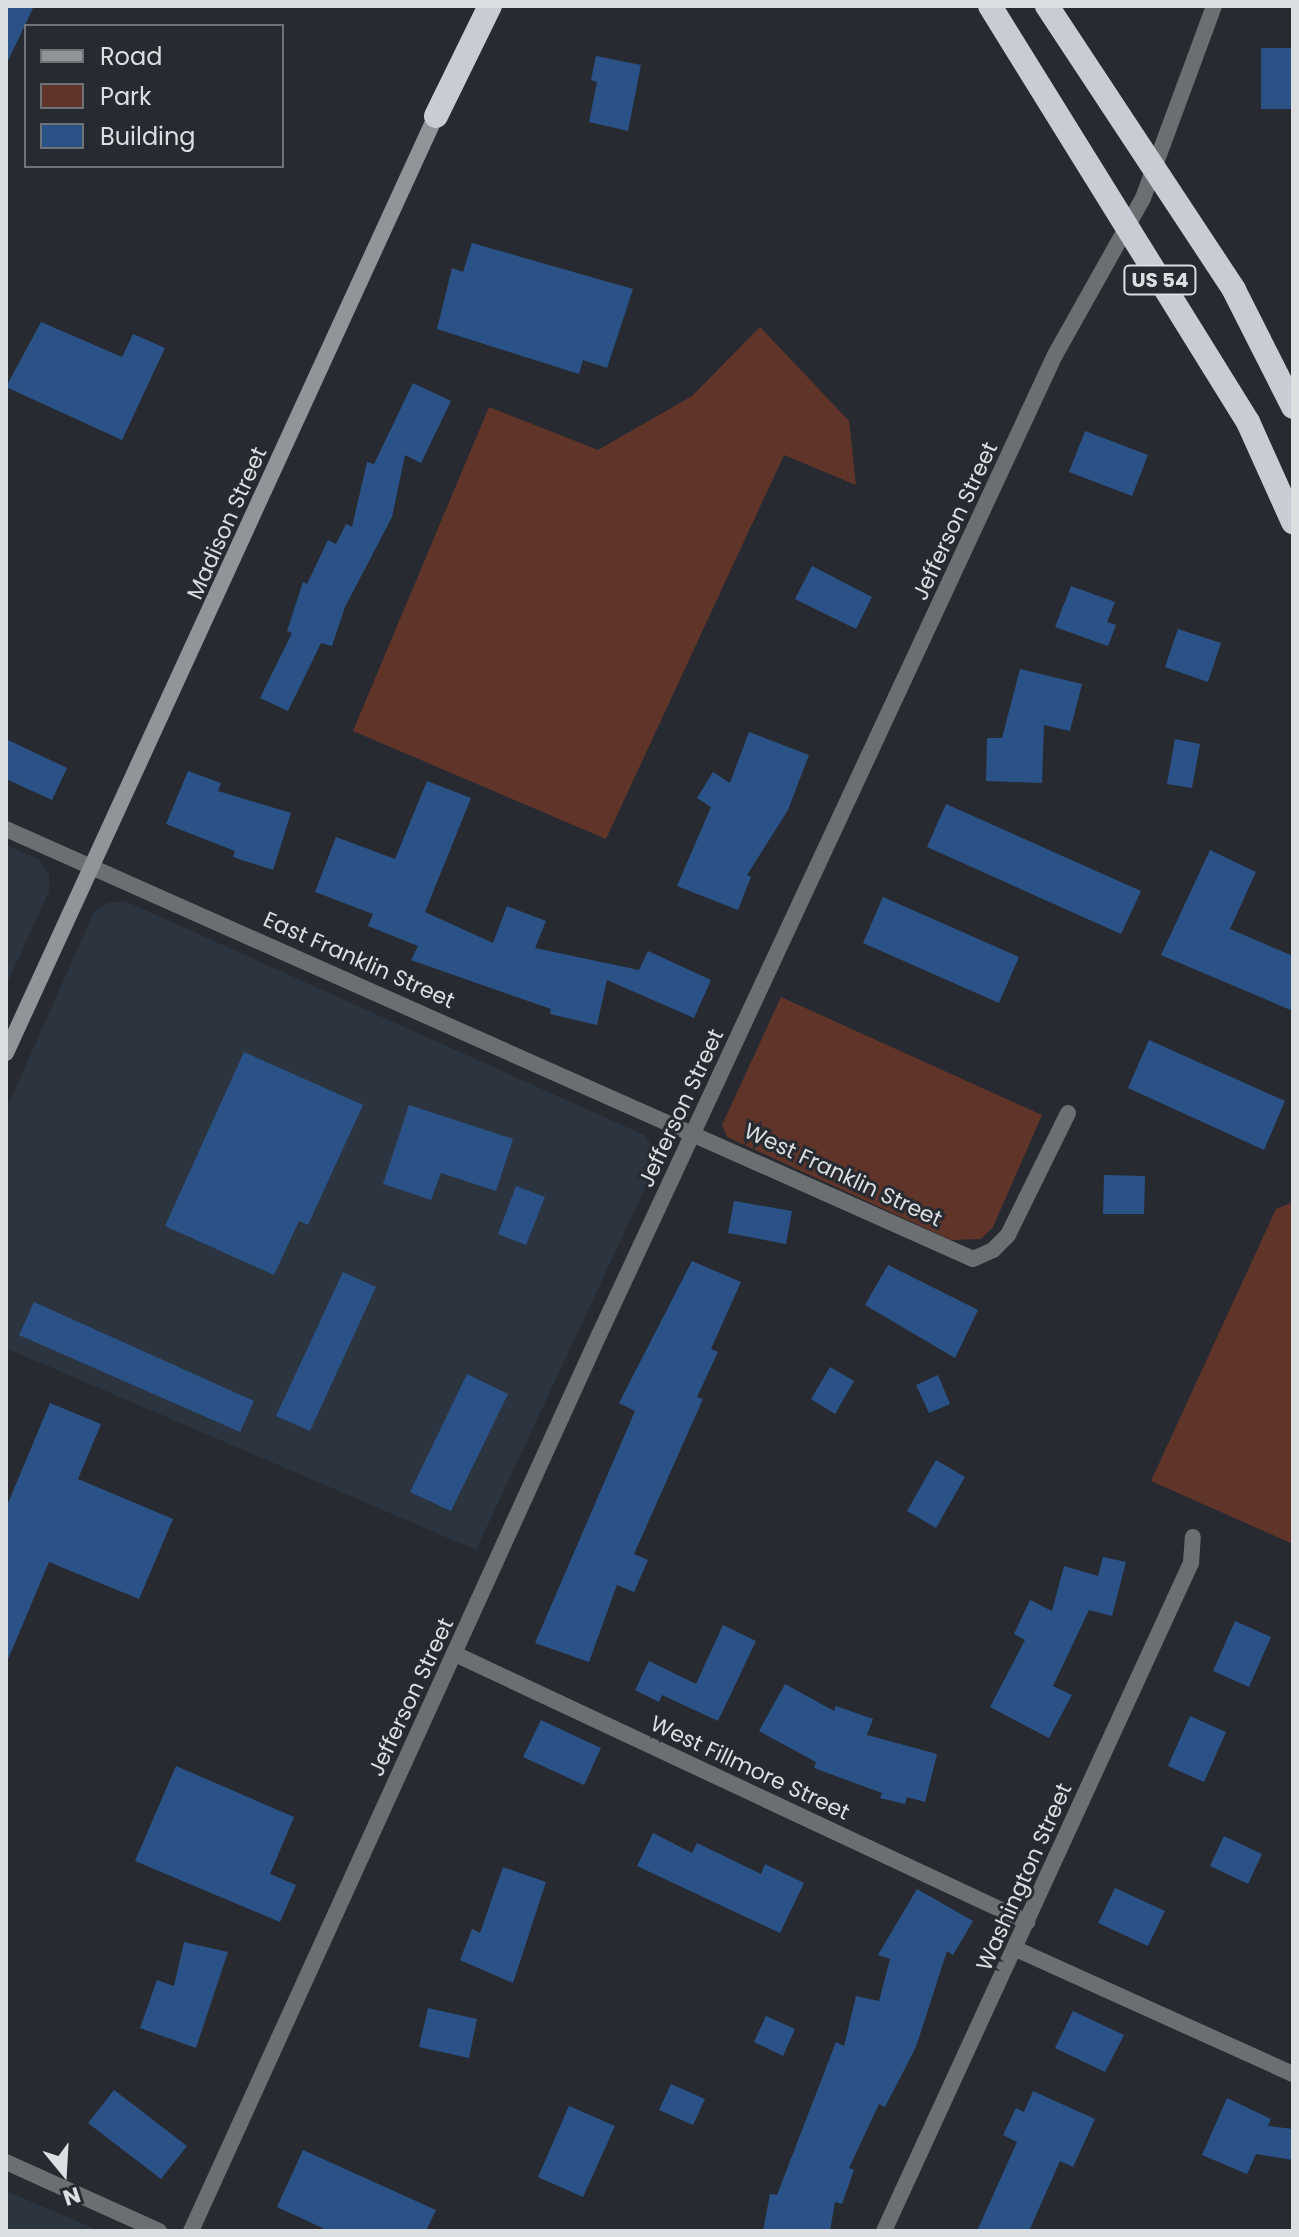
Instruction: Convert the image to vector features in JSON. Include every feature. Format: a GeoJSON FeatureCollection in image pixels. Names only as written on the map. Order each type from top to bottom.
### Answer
{"type":"FeatureCollection","features":[{"type":"Feature","properties":{"kind":"highway"},"geometry":{"type":"LineString","coordinates":[[436,116],[490,6]]}},
{"type":"Feature","properties":{"kind":"highway","name":"US 54"},"geometry":{"type":"LineString","coordinates":[[990,6],[1248,422],[1293,522]]}},
{"type":"Feature","properties":{"kind":"highway","name":"US 54"},"geometry":{"type":"LineString","coordinates":[[1047,6],[1234,290],[1293,407]]}},
{"type":"Feature","properties":{"kind":"main road","name":"Madison Street"},"geometry":{"type":"LineString","coordinates":[[6,1053],[88,866],[158,729],[436,116],[476,6]]}},
{"type":"Feature","properties":{"kind":"street","name":"Jefferson Street"},"geometry":{"type":"LineString","coordinates":[[191,2231],[694,1131],[1075,315],[1143,198],[1214,6]]}},
{"type":"Feature","properties":{"kind":"street","name":"East Franklin Street"},"geometry":{"type":"LineString","coordinates":[[6,829],[694,1131]]}},
{"type":"Feature","properties":{"kind":"street","name":"West Franklin Street"},"geometry":{"type":"LineString","coordinates":[[694,1131],[973,1259],[993,1250],[1008,1235],[1068,1113]]}},
{"type":"Feature","properties":{"kind":"street","name":"Washington Street"},"geometry":{"type":"LineString","coordinates":[[884,2231],[1191,1563],[1193,1537]]}},
{"type":"Feature","properties":{"kind":"street","name":"West Fillmore Street"},"geometry":{"type":"LineString","coordinates":[[455,1654],[1027,1922]]}},
{"type":"Feature","properties":{"kind":"street"},"geometry":{"type":"LineString","coordinates":[[1016,1949],[1293,2074]]}},
{"type":"Feature","properties":{"kind":"street"},"geometry":{"type":"LineString","coordinates":[[6,2162],[159,2231]]}},
{"type":"Feature","properties":{"kind":"shaded area"},"geometry":{"type":"Polygon","coordinates":[[[6,845],[38,859],[49,874],[49,891],[6,986],[6,845]]]}},
{"type":"Feature","properties":{"kind":"shaded area"},"geometry":{"type":"Polygon","coordinates":[[[125,901],[644,1135],[655,1150],[655,1167],[476,1550],[6,1348],[6,1110],[94,912],[108,903],[125,901]]]}},
{"type":"Feature","properties":{"kind":"shaded area"},"geometry":{"type":"Polygon","coordinates":[[[6,2191],[100,2231],[6,2231],[6,2191]]]}},
{"type":"Feature","properties":{"kind":"green space"},"geometry":{"type":"Polygon","coordinates":[[[760,327],[849,421],[856,485],[784,455],[606,839],[353,731],[489,407],[598,450],[692,396],[760,327]]]}},
{"type":"Feature","properties":{"kind":"green space"},"geometry":{"type":"Polygon","coordinates":[[[781,997],[1042,1115],[993,1227],[981,1239],[951,1240],[727,1137],[722,1125],[781,997]]]}},
{"type":"Feature","properties":{"kind":"green space"},"geometry":{"type":"Polygon","coordinates":[[[1293,1202],[1293,1544],[1151,1481],[1276,1209],[1293,1202]]]}},
{"type":"Feature","properties":{"kind":"building"},"geometry":{"type":"Polygon","coordinates":[[[6,6],[34,6],[24,24],[6,65],[6,6]]]}},
{"type":"Feature","properties":{"kind":"building"},"geometry":{"type":"Polygon","coordinates":[[[1261,48],[1293,48],[1293,109],[1261,109],[1261,48]]]}},
{"type":"Feature","properties":{"kind":"building"},"geometry":{"type":"Polygon","coordinates":[[[596,56],[641,65],[628,131],[589,122],[597,82],[591,80],[596,56]]]}},
{"type":"Feature","properties":{"kind":"building"},"geometry":{"type":"Polygon","coordinates":[[[472,243],[633,289],[607,368],[583,360],[579,374],[437,329],[452,268],[463,272],[472,243]]]}},
{"type":"Feature","properties":{"kind":"building"},"geometry":{"type":"Polygon","coordinates":[[[41,322],[122,357],[133,334],[165,348],[122,440],[6,387],[41,322]]]}},
{"type":"Feature","properties":{"kind":"building"},"geometry":{"type":"Polygon","coordinates":[[[413,383],[451,401],[421,463],[405,455],[392,517],[345,607],[332,646],[321,643],[288,711],[260,698],[292,633],[287,631],[303,582],[307,584],[328,540],[336,544],[346,524],[352,527],[367,462],[374,464],[413,383]]]}},
{"type":"Feature","properties":{"kind":"building"},"geometry":{"type":"Polygon","coordinates":[[[1085,431],[1148,455],[1132,496],[1069,472],[1085,431]]]}},
{"type":"Feature","properties":{"kind":"building"},"geometry":{"type":"Polygon","coordinates":[[[812,566],[872,597],[856,629],[795,599],[812,566]]]}},
{"type":"Feature","properties":{"kind":"building"},"geometry":{"type":"Polygon","coordinates":[[[1071,586],[1115,602],[1107,622],[1116,625],[1108,646],[1055,627],[1071,586]]]}},
{"type":"Feature","properties":{"kind":"building"},"geometry":{"type":"Polygon","coordinates":[[[1178,629],[1221,643],[1208,682],[1165,667],[1178,629]]]}},
{"type":"Feature","properties":{"kind":"building"},"geometry":{"type":"Polygon","coordinates":[[[1020,669],[1082,684],[1070,731],[1044,725],[1042,783],[986,781],[987,738],[1002,738],[1020,669]]]}},
{"type":"Feature","properties":{"kind":"building"},"geometry":{"type":"Polygon","coordinates":[[[749,732],[809,755],[788,810],[747,875],[751,877],[738,910],[677,886],[711,807],[697,798],[713,772],[730,783],[749,732]]]}},
{"type":"Feature","properties":{"kind":"building"},"geometry":{"type":"Polygon","coordinates":[[[6,739],[67,768],[52,800],[6,779],[6,739]]]}},
{"type":"Feature","properties":{"kind":"building"},"geometry":{"type":"Polygon","coordinates":[[[1175,739],[1200,744],[1192,788],[1167,784],[1175,739]]]}},
{"type":"Feature","properties":{"kind":"building"},"geometry":{"type":"Polygon","coordinates":[[[188,771],[221,783],[218,791],[291,813],[273,870],[233,857],[235,851],[166,824],[188,771]]]}},
{"type":"Feature","properties":{"kind":"building"},"geometry":{"type":"Polygon","coordinates":[[[427,781],[471,798],[425,912],[493,943],[507,906],[546,921],[535,948],[639,970],[648,951],[711,980],[694,1018],[607,980],[597,1025],[550,1014],[551,1009],[411,960],[418,946],[368,926],[373,914],[315,892],[336,837],[395,859],[427,781]]]}},
{"type":"Feature","properties":{"kind":"building"},"geometry":{"type":"Polygon","coordinates":[[[946,804],[1141,891],[1121,934],[927,847],[946,804]]]}},
{"type":"Feature","properties":{"kind":"building"},"geometry":{"type":"Polygon","coordinates":[[[1210,850],[1256,872],[1230,929],[1293,956],[1293,1011],[1161,955],[1210,850]]]}},
{"type":"Feature","properties":{"kind":"building"},"geometry":{"type":"Polygon","coordinates":[[[883,897],[1019,957],[999,1003],[863,943],[883,897]]]}},
{"type":"Feature","properties":{"kind":"building"},"geometry":{"type":"Polygon","coordinates":[[[1149,1040],[1285,1101],[1264,1150],[1128,1088],[1149,1040]]]}},
{"type":"Feature","properties":{"kind":"building"},"geometry":{"type":"Polygon","coordinates":[[[244,1052],[363,1105],[308,1225],[299,1221],[274,1275],[165,1226],[244,1052]]]}},
{"type":"Feature","properties":{"kind":"building"},"geometry":{"type":"Polygon","coordinates":[[[409,1105],[513,1139],[496,1191],[441,1173],[431,1200],[383,1184],[409,1105]]]}},
{"type":"Feature","properties":{"kind":"building"},"geometry":{"type":"Polygon","coordinates":[[[1104,1175],[1145,1176],[1144,1214],[1103,1214],[1104,1175]]]}},
{"type":"Feature","properties":{"kind":"building"},"geometry":{"type":"Polygon","coordinates":[[[516,1186],[545,1197],[526,1245],[498,1234],[516,1186]]]}},
{"type":"Feature","properties":{"kind":"building"},"geometry":{"type":"Polygon","coordinates":[[[734,1201],[792,1211],[786,1244],[728,1233],[734,1201]]]}},
{"type":"Feature","properties":{"kind":"building"},"geometry":{"type":"Polygon","coordinates":[[[692,1261],[741,1282],[711,1349],[718,1352],[697,1397],[703,1399],[634,1554],[648,1560],[634,1592],[617,1585],[589,1662],[535,1643],[635,1411],[619,1403],[692,1261]]]}},
{"type":"Feature","properties":{"kind":"building"},"geometry":{"type":"Polygon","coordinates":[[[888,1265],[978,1310],[955,1358],[865,1305],[888,1265]]]}},
{"type":"Feature","properties":{"kind":"building"},"geometry":{"type":"Polygon","coordinates":[[[343,1272],[376,1287],[310,1431],[276,1416],[343,1272]]]}},
{"type":"Feature","properties":{"kind":"building"},"geometry":{"type":"Polygon","coordinates":[[[34,1302],[254,1401],[240,1432],[19,1335],[34,1302]]]}},
{"type":"Feature","properties":{"kind":"building"},"geometry":{"type":"Polygon","coordinates":[[[830,1367],[854,1381],[835,1414],[811,1399],[830,1367]]]}},
{"type":"Feature","properties":{"kind":"building"},"geometry":{"type":"Polygon","coordinates":[[[467,1374],[508,1394],[451,1511],[410,1492],[467,1374]]]}},
{"type":"Feature","properties":{"kind":"building"},"geometry":{"type":"Polygon","coordinates":[[[938,1375],[950,1404],[929,1413],[916,1385],[938,1375]]]}},
{"type":"Feature","properties":{"kind":"building"},"geometry":{"type":"Polygon","coordinates":[[[50,1403],[101,1424],[78,1479],[173,1519],[139,1599],[49,1562],[6,1664],[6,1508],[50,1403]]]}},
{"type":"Feature","properties":{"kind":"building"},"geometry":{"type":"Polygon","coordinates":[[[936,1460],[965,1477],[936,1528],[907,1511],[936,1460]]]}},
{"type":"Feature","properties":{"kind":"building"},"geometry":{"type":"Polygon","coordinates":[[[1103,1557],[1126,1562],[1112,1616],[1089,1610],[1053,1686],[1072,1695],[1049,1738],[990,1707],[1025,1640],[1014,1634],[1030,1600],[1052,1611],[1064,1566],[1098,1576],[1103,1557]]]}},
{"type":"Feature","properties":{"kind":"building"},"geometry":{"type":"Polygon","coordinates":[[[1235,1621],[1271,1637],[1249,1687],[1213,1671],[1235,1621]]]}},
{"type":"Feature","properties":{"kind":"building"},"geometry":{"type":"Polygon","coordinates":[[[723,1625],[756,1641],[718,1721],[662,1695],[659,1702],[635,1690],[649,1661],[696,1684],[723,1625]]]}},
{"type":"Feature","properties":{"kind":"building"},"geometry":{"type":"Polygon","coordinates":[[[785,1684],[834,1711],[836,1706],[873,1719],[867,1735],[937,1754],[925,1802],[907,1797],[905,1804],[880,1798],[882,1793],[814,1768],[816,1762],[759,1731],[785,1684]]]}},
{"type":"Feature","properties":{"kind":"building"},"geometry":{"type":"Polygon","coordinates":[[[1190,1716],[1226,1732],[1204,1782],[1168,1766],[1190,1716]]]}},
{"type":"Feature","properties":{"kind":"building"},"geometry":{"type":"Polygon","coordinates":[[[541,1720],[601,1748],[584,1785],[523,1757],[541,1720]]]}},
{"type":"Feature","properties":{"kind":"building"},"geometry":{"type":"Polygon","coordinates":[[[176,1766],[294,1817],[270,1874],[296,1885],[280,1922],[135,1861],[176,1766]]]}},
{"type":"Feature","properties":{"kind":"building"},"geometry":{"type":"Polygon","coordinates":[[[653,1833],[692,1853],[697,1843],[761,1874],[765,1864],[804,1883],[780,1933],[637,1866],[653,1833]]]}},
{"type":"Feature","properties":{"kind":"building"},"geometry":{"type":"Polygon","coordinates":[[[1224,1836],[1262,1854],[1248,1884],[1210,1866],[1224,1836]]]}},
{"type":"Feature","properties":{"kind":"building"},"geometry":{"type":"Polygon","coordinates":[[[503,1867],[546,1882],[513,1983],[460,1960],[472,1929],[480,1933],[503,1867]]]}},
{"type":"Feature","properties":{"kind":"building"},"geometry":{"type":"Polygon","coordinates":[[[1115,1888],[1165,1911],[1148,1946],[1098,1923],[1115,1888]]]}},
{"type":"Feature","properties":{"kind":"building"},"geometry":{"type":"Polygon","coordinates":[[[917,1889],[973,1921],[953,1955],[947,1951],[916,2047],[885,2107],[879,2104],[849,2168],[854,2170],[842,2204],[835,2202],[830,2231],[763,2231],[770,2194],[777,2195],[836,2042],[844,2046],[856,1996],[879,2001],[890,1959],[878,1955],[917,1889]]]}},
{"type":"Feature","properties":{"kind":"building"},"geometry":{"type":"Polygon","coordinates":[[[184,1942],[228,1952],[196,2048],[140,2028],[157,1980],[174,1986],[184,1942]]]}},
{"type":"Feature","properties":{"kind":"building"},"geometry":{"type":"Polygon","coordinates":[[[428,2008],[477,2019],[469,2058],[419,2047],[428,2008]]]}},
{"type":"Feature","properties":{"kind":"building"},"geometry":{"type":"Polygon","coordinates":[[[1073,2011],[1124,2035],[1105,2072],[1055,2048],[1073,2011]]]}},
{"type":"Feature","properties":{"kind":"building"},"geometry":{"type":"Polygon","coordinates":[[[766,2016],[795,2029],[783,2056],[754,2042],[766,2016]]]}},
{"type":"Feature","properties":{"kind":"building"},"geometry":{"type":"Polygon","coordinates":[[[671,2084],[705,2099],[693,2125],[659,2110],[671,2084]]]}},
{"type":"Feature","properties":{"kind":"building"},"geometry":{"type":"Polygon","coordinates":[[[114,2090],[187,2146],[161,2179],[88,2123],[114,2090]]]}},
{"type":"Feature","properties":{"kind":"building"},"geometry":{"type":"Polygon","coordinates":[[[1033,2091],[1095,2119],[1073,2167],[1060,2161],[1029,2231],[977,2231],[1017,2142],[1003,2135],[1016,2108],[1024,2112],[1033,2091]]]}},
{"type":"Feature","properties":{"kind":"building"},"geometry":{"type":"Polygon","coordinates":[[[1227,2098],[1271,2119],[1268,2126],[1293,2129],[1293,2160],[1256,2154],[1247,2174],[1202,2155],[1227,2098]]]}},
{"type":"Feature","properties":{"kind":"building"},"geometry":{"type":"Polygon","coordinates":[[[569,2106],[615,2126],[583,2197],[538,2177],[569,2106]]]}},
{"type":"Feature","properties":{"kind":"building"},"geometry":{"type":"Polygon","coordinates":[[[303,2150],[436,2210],[426,2231],[329,2231],[277,2207],[303,2150]]]}}]}
